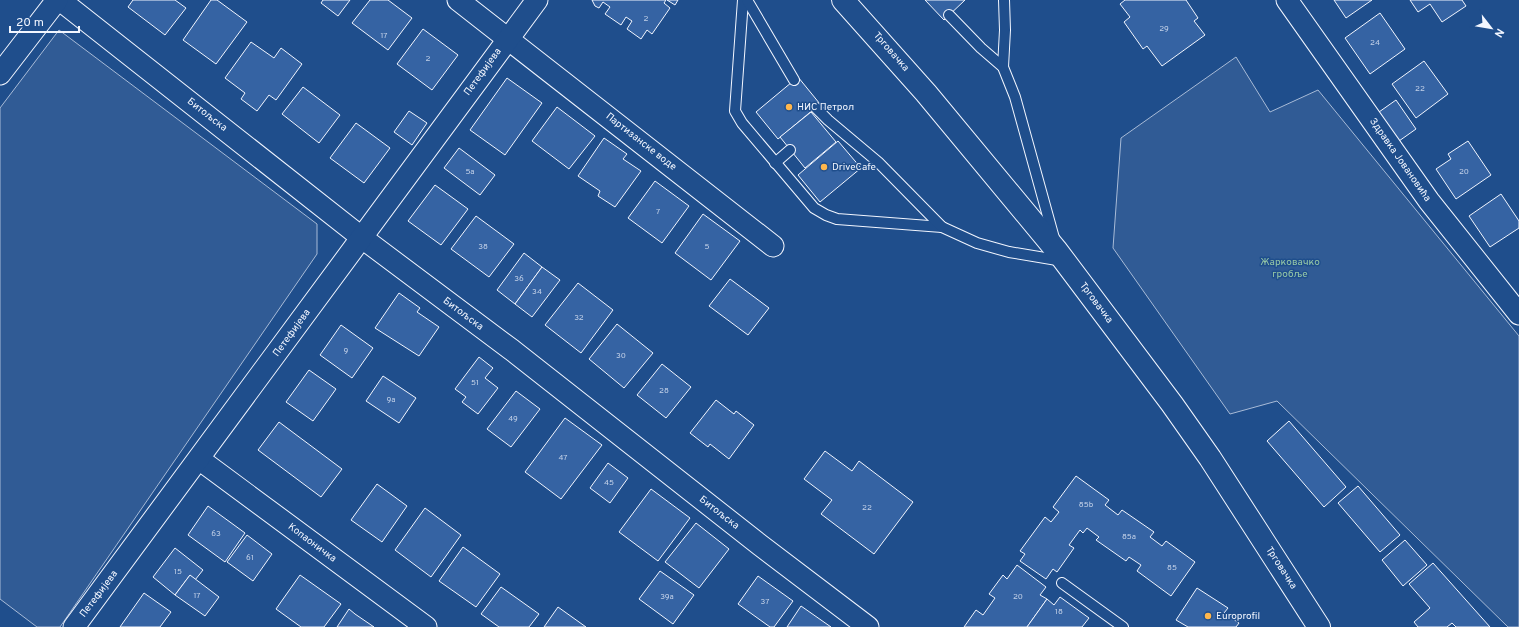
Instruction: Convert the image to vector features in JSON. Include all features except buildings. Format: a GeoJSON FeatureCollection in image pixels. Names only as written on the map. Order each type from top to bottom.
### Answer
{"type":"FeatureCollection","features":[{"type":"Feature","properties":{"kind":"main road","name":"Трговачка"},"geometry":{"type":"LineString","coordinates":[[843,0],[937,105],[1061,256],[1172,404],[1210,458],[1319,627]]}},
{"type":"Feature","properties":{"kind":"street"},"geometry":{"type":"LineString","coordinates":[[0,74],[59,0]]}},
{"type":"Feature","properties":{"kind":"street","name":"Битољска"},"geometry":{"type":"LineString","coordinates":[[59,0],[362,237],[512,350],[760,545],[868,627]]}},
{"type":"Feature","properties":{"kind":"street","name":"Партизанске воде"},"geometry":{"type":"LineString","coordinates":[[458,0],[773,246]]}},
{"type":"Feature","properties":{"kind":"street"},"geometry":{"type":"LineString","coordinates":[[508,38],[537,0]]}},
{"type":"Feature","properties":{"kind":"street","name":"Здравка Јовановића"},"geometry":{"type":"LineString","coordinates":[[1287,0],[1429,200],[1519,314]]}},
{"type":"Feature","properties":{"kind":"street","name":"Петефијева"},"geometry":{"type":"LineString","coordinates":[[74,627],[508,38]]}},
{"type":"Feature","properties":{"kind":"street","name":"Копаоничка"},"geometry":{"type":"LineString","coordinates":[[199,459],[426,627]]}},
{"type":"Feature","properties":{"kind":"lane"},"geometry":{"type":"LineString","coordinates":[[743,0],[735,111],[742,123],[814,208],[837,220],[942,227],[977,243],[1009,252],[1061,256],[1015,96],[1003,67],[1005,30],[1004,0]]}},
{"type":"Feature","properties":{"kind":"lane"},"geometry":{"type":"LineString","coordinates":[[747,0],[794,80]]}},
{"type":"Feature","properties":{"kind":"lane"},"geometry":{"type":"LineString","coordinates":[[949,15],[981,48],[1003,67]]}},
{"type":"Feature","properties":{"kind":"lane"},"geometry":{"type":"LineString","coordinates":[[816,108],[825,122],[878,162],[942,227]]}},
{"type":"Feature","properties":{"kind":"lane"},"geometry":{"type":"LineString","coordinates":[[775,163],[790,150]]}},
{"type":"Feature","properties":{"kind":"lane"},"geometry":{"type":"LineString","coordinates":[[1062,583],[1124,627]]}},
{"type":"Feature","properties":{"kind":"shaded area"},"geometry":{"type":"Polygon","coordinates":[[[59,30],[317,224],[317,254],[60,627],[37,627],[0,599],[0,108],[59,30]]]}},
{"type":"Feature","properties":{"kind":"shaded area","name":"Жарковачко гробље"},"geometry":{"type":"Polygon","coordinates":[[[1236,57],[1270,112],[1318,90],[1519,336],[1519,627],[1508,627],[1277,401],[1230,414],[1113,248],[1121,138],[1236,57]]]}},
{"type":"Feature","properties":{"kind":"place","name":"НИС Петрол"},"geometry":{"type":"Point","coordinates":[789,107]}},
{"type":"Feature","properties":{"kind":"place","name":"DriveCafe"},"geometry":{"type":"Point","coordinates":[824,167]}},
{"type":"Feature","properties":{"kind":"place","name":"Europrofil"},"geometry":{"type":"Point","coordinates":[1208,616]}}]}
